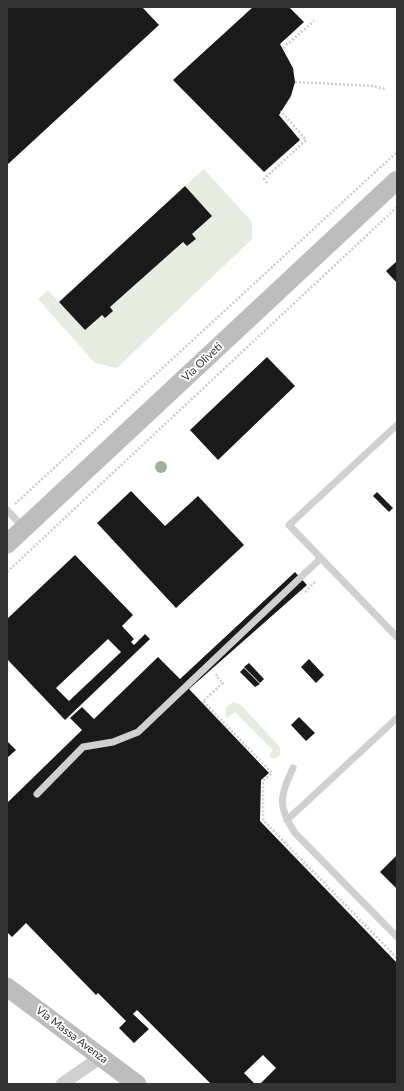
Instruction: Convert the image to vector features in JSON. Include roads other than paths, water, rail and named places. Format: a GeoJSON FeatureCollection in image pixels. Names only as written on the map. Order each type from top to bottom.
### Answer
{"type":"FeatureCollection","features":[{"type":"Feature","properties":{"kind":"main road","name":"Via Oliveti"},"geometry":{"type":"LineString","coordinates":[[12,537],[397,180]]}},
{"type":"Feature","properties":{"kind":"main road","name":"Via Massa Avenza"},"geometry":{"type":"LineString","coordinates":[[7,987],[137,1084]]}},
{"type":"Feature","properties":{"kind":"street"},"geometry":{"type":"LineString","coordinates":[[62,1084],[102,1057]]}},
{"type":"Feature","properties":{"kind":"lane"},"geometry":{"type":"LineString","coordinates":[[397,425],[289,525],[397,638]]}},
{"type":"Feature","properties":{"kind":"lane"},"geometry":{"type":"LineString","coordinates":[[8,510],[12,537]]}},
{"type":"Feature","properties":{"kind":"lane"},"geometry":{"type":"LineString","coordinates":[[36,794],[83,747],[113,742],[138,732],[321,558]]}},
{"type":"Feature","properties":{"kind":"lane"},"geometry":{"type":"LineString","coordinates":[[286,820],[397,718]]}},
{"type":"Feature","properties":{"kind":"lane"},"geometry":{"type":"LineString","coordinates":[[293,768],[283,789],[282,803],[286,820],[295,833],[397,937]]}}]}
